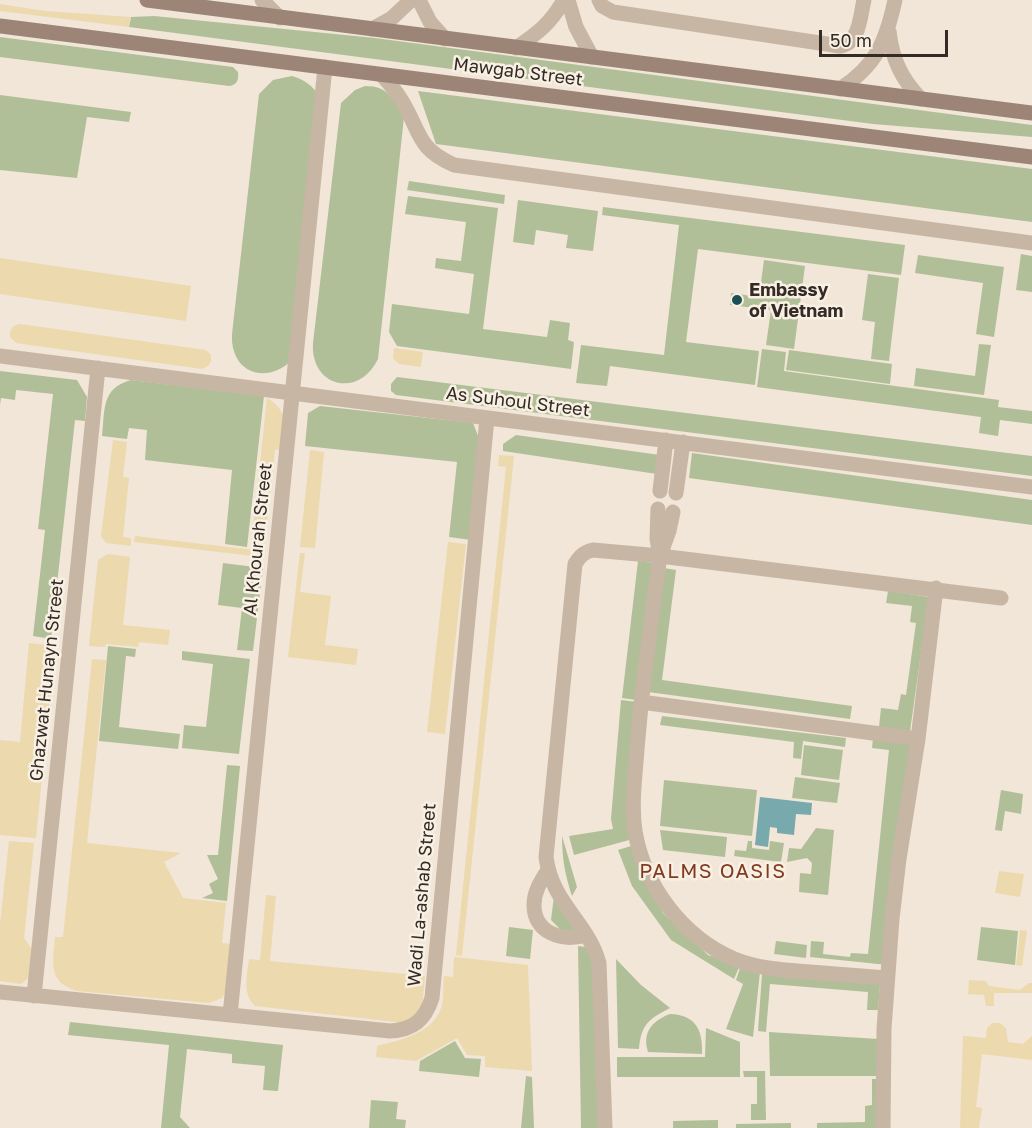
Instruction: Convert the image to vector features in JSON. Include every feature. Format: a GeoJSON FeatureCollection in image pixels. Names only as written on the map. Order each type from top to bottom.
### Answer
{"type":"FeatureCollection","features":[{"type":"Feature","properties":{"kind":"main road","name":"Mawgab Street"},"geometry":{"type":"LineString","coordinates":[[147,0],[199,3],[280,18],[1032,113]]}},
{"type":"Feature","properties":{"kind":"main road","name":"Mawgab Street"},"geometry":{"type":"LineString","coordinates":[[2,27],[1032,157]]}},
{"type":"Feature","properties":{"kind":"street"},"geometry":{"type":"LineString","coordinates":[[262,0],[280,18]]}},
{"type":"Feature","properties":{"kind":"street"},"geometry":{"type":"LineString","coordinates":[[372,29],[392,18],[411,0]]}},
{"type":"Feature","properties":{"kind":"street"},"geometry":{"type":"LineString","coordinates":[[419,0],[430,22],[445,39]]}},
{"type":"Feature","properties":{"kind":"street"},"geometry":{"type":"LineString","coordinates":[[516,48],[545,26],[566,0]]}},
{"type":"Feature","properties":{"kind":"street"},"geometry":{"type":"LineString","coordinates":[[566,0],[576,27],[592,57]]}},
{"type":"Feature","properties":{"kind":"street"},"geometry":{"type":"LineString","coordinates":[[599,0],[602,6],[613,12],[840,46],[854,39],[864,0]]}},
{"type":"Feature","properties":{"kind":"street"},"geometry":{"type":"LineString","coordinates":[[840,89],[872,63],[889,31],[895,0]]}},
{"type":"Feature","properties":{"kind":"street"},"geometry":{"type":"LineString","coordinates":[[889,31],[899,71],[921,99]]}},
{"type":"Feature","properties":{"kind":"street","name":"Al Khourah Street"},"geometry":{"type":"LineString","coordinates":[[230,1015],[325,68]]}},
{"type":"Feature","properties":{"kind":"street"},"geometry":{"type":"LineString","coordinates":[[382,75],[402,100],[420,139],[429,150],[454,165],[1032,243]]}},
{"type":"Feature","properties":{"kind":"street","name":"As Suhoul Street"},"geometry":{"type":"LineString","coordinates":[[0,356],[1032,487]]}},
{"type":"Feature","properties":{"kind":"street","name":"Ghazwat Hunayn Street"},"geometry":{"type":"LineString","coordinates":[[34,996],[98,368]]}},
{"type":"Feature","properties":{"kind":"street","name":"Wadi La-ashab Street"},"geometry":{"type":"LineString","coordinates":[[0,992],[390,1031],[403,1030],[423,1019],[429,1010],[433,987],[487,418]]}},
{"type":"Feature","properties":{"kind":"street"},"geometry":{"type":"LineString","coordinates":[[660,491],[666,440]]}},
{"type":"Feature","properties":{"kind":"street"},"geometry":{"type":"LineString","coordinates":[[676,493],[683,442]]}},
{"type":"Feature","properties":{"kind":"street"},"geometry":{"type":"LineString","coordinates":[[666,511],[657,539],[660,556],[641,702],[633,798],[635,831],[644,864],[659,894],[679,921],[705,942],[734,959],[767,968],[887,978]]}},
{"type":"Feature","properties":{"kind":"street"},"geometry":{"type":"LineString","coordinates":[[605,1128],[600,973],[597,953],[559,896],[548,870],[547,846],[575,564],[585,552],[593,550],[936,588],[1000,598]]}},
{"type":"Feature","properties":{"kind":"street"},"geometry":{"type":"LineString","coordinates":[[883,1128],[887,978],[899,859],[918,739],[936,588]]}},
{"type":"Feature","properties":{"kind":"street"},"geometry":{"type":"LineString","coordinates":[[641,702],[918,739]]}},
{"type":"Feature","properties":{"kind":"street"},"geometry":{"type":"LineString","coordinates":[[548,870],[539,884],[534,903],[536,916],[541,926],[549,933],[559,937],[570,938],[586,935]]}},
{"type":"Feature","properties":{"kind":"green space"},"geometry":{"type":"Polygon","coordinates":[[[154,16],[375,38],[1032,125],[1032,137],[873,124],[129,27],[131,17],[154,16]]]}},
{"type":"Feature","properties":{"kind":"green space"},"geometry":{"type":"Polygon","coordinates":[[[0,37],[233,67],[238,72],[238,77],[236,83],[229,86],[0,57],[0,37]]]}},
{"type":"Feature","properties":{"kind":"green space"},"geometry":{"type":"Polygon","coordinates":[[[292,76],[308,83],[319,96],[292,360],[282,368],[261,373],[243,366],[237,358],[232,334],[259,94],[273,80],[292,76]]]}},
{"type":"Feature","properties":{"kind":"green space"},"geometry":{"type":"Polygon","coordinates":[[[365,86],[385,91],[404,117],[378,359],[370,372],[359,380],[348,383],[327,378],[319,370],[314,358],[313,343],[341,103],[355,90],[365,86]]]}},
{"type":"Feature","properties":{"kind":"green space"},"geometry":{"type":"Polygon","coordinates":[[[418,91],[1032,169],[1032,222],[436,144],[418,91]]]}},
{"type":"Feature","properties":{"kind":"green space"},"geometry":{"type":"Polygon","coordinates":[[[0,95],[131,112],[129,122],[87,117],[77,178],[0,170],[0,95]]]}},
{"type":"Feature","properties":{"kind":"green space"},"geometry":{"type":"Polygon","coordinates":[[[409,181],[505,195],[504,204],[407,190],[409,181]]]}},
{"type":"Feature","properties":{"kind":"green space"},"geometry":{"type":"Polygon","coordinates":[[[408,196],[498,208],[483,329],[547,337],[550,320],[570,323],[568,340],[574,342],[571,369],[397,346],[389,332],[392,304],[469,314],[474,274],[435,268],[436,258],[461,261],[466,222],[405,214],[408,196]]]}},
{"type":"Feature","properties":{"kind":"green space"},"geometry":{"type":"Polygon","coordinates":[[[518,200],[598,211],[593,251],[566,248],[568,235],[536,230],[534,245],[513,242],[518,200]]]}},
{"type":"Feature","properties":{"kind":"green space"},"geometry":{"type":"Polygon","coordinates":[[[603,207],[905,245],[901,275],[698,249],[686,342],[759,351],[755,385],[610,366],[607,386],[576,383],[581,345],[664,355],[679,225],[602,215],[603,207]]]}},
{"type":"Feature","properties":{"kind":"green space"},"geometry":{"type":"Polygon","coordinates":[[[1021,254],[1032,256],[1032,292],[1016,290],[1021,254]]]}},
{"type":"Feature","properties":{"kind":"green space"},"geometry":{"type":"Polygon","coordinates":[[[918,255],[1004,267],[994,337],[976,334],[983,283],[915,273],[918,255]]]}},
{"type":"Feature","properties":{"kind":"green space"},"geometry":{"type":"Polygon","coordinates":[[[764,260],[805,266],[794,349],[766,345],[771,310],[730,305],[731,293],[759,297],[764,260]]]}},
{"type":"Feature","properties":{"kind":"green space"},"geometry":{"type":"Polygon","coordinates":[[[868,274],[899,278],[889,361],[871,359],[875,322],[862,320],[868,274]]]}},
{"type":"Feature","properties":{"kind":"green space"},"geometry":{"type":"Polygon","coordinates":[[[979,344],[991,345],[984,395],[914,386],[916,368],[975,376],[979,344]]]}},
{"type":"Feature","properties":{"kind":"green space"},"geometry":{"type":"Polygon","coordinates":[[[762,349],[786,352],[784,371],[999,400],[998,407],[1032,411],[1032,424],[1000,420],[998,436],[979,433],[981,417],[757,387],[762,349]]]}},
{"type":"Feature","properties":{"kind":"green space"},"geometry":{"type":"Polygon","coordinates":[[[789,350],[892,364],[890,384],[786,370],[789,350]]]}},
{"type":"Feature","properties":{"kind":"green space"},"geometry":{"type":"Polygon","coordinates":[[[0,371],[77,380],[87,397],[85,421],[75,420],[51,639],[33,636],[45,530],[38,529],[53,394],[16,390],[15,400],[1,398],[0,405],[0,371]]]}},
{"type":"Feature","properties":{"kind":"green space"},"geometry":{"type":"Polygon","coordinates":[[[397,377],[1032,456],[1032,476],[396,395],[391,391],[391,384],[397,377]]]}},
{"type":"Feature","properties":{"kind":"green space"},"geometry":{"type":"Polygon","coordinates":[[[131,380],[264,396],[247,547],[225,544],[232,470],[145,460],[147,430],[129,428],[127,439],[102,436],[106,401],[109,394],[114,388],[131,380]]]}},
{"type":"Feature","properties":{"kind":"green space"},"geometry":{"type":"Polygon","coordinates":[[[320,406],[473,423],[481,443],[471,540],[449,537],[457,462],[305,446],[308,413],[320,406]]]}},
{"type":"Feature","properties":{"kind":"green space"},"geometry":{"type":"Polygon","coordinates":[[[516,435],[660,455],[657,474],[503,451],[503,444],[516,435]]]}},
{"type":"Feature","properties":{"kind":"green space"},"geometry":{"type":"Polygon","coordinates":[[[692,453],[1032,500],[1032,525],[689,478],[692,453]]]}},
{"type":"Feature","properties":{"kind":"green space"},"geometry":{"type":"Polygon","coordinates":[[[638,561],[653,563],[637,700],[622,698],[638,561]]]}},
{"type":"Feature","properties":{"kind":"green space"},"geometry":{"type":"Polygon","coordinates":[[[223,563],[263,568],[253,651],[237,650],[242,608],[218,605],[223,563]]]}},
{"type":"Feature","properties":{"kind":"green space"},"geometry":{"type":"Polygon","coordinates":[[[664,568],[676,570],[662,680],[852,706],[850,719],[648,692],[664,568]]]}},
{"type":"Feature","properties":{"kind":"green space"},"geometry":{"type":"Polygon","coordinates":[[[888,591],[929,597],[910,731],[879,727],[881,708],[898,710],[901,694],[906,695],[916,623],[910,622],[912,606],[886,603],[888,591]]]}},
{"type":"Feature","properties":{"kind":"green space"},"geometry":{"type":"Polygon","coordinates":[[[108,646],[136,649],[135,657],[126,656],[119,727],[180,734],[178,749],[99,741],[108,646]]]}},
{"type":"Feature","properties":{"kind":"green space"},"geometry":{"type":"Polygon","coordinates":[[[182,651],[250,659],[239,754],[182,748],[184,725],[206,727],[213,664],[182,660],[182,651]]]}},
{"type":"Feature","properties":{"kind":"green space"},"geometry":{"type":"Polygon","coordinates":[[[621,700],[637,702],[633,839],[574,855],[569,836],[613,829],[611,819],[621,700]]]}},
{"type":"Feature","properties":{"kind":"green space"},"geometry":{"type":"Polygon","coordinates":[[[662,716],[846,738],[845,747],[803,741],[801,759],[793,758],[794,742],[660,725],[662,716]]]}},
{"type":"Feature","properties":{"kind":"green space"},"geometry":{"type":"Polygon","coordinates":[[[873,738],[911,742],[888,965],[810,957],[811,941],[824,942],[823,954],[850,957],[851,953],[868,954],[889,750],[872,748],[873,738]]]}},
{"type":"Feature","properties":{"kind":"green space"},"geometry":{"type":"Polygon","coordinates":[[[804,745],[843,750],[839,780],[801,775],[804,745]]]}},
{"type":"Feature","properties":{"kind":"green space"},"geometry":{"type":"Polygon","coordinates":[[[227,765],[240,766],[227,901],[202,898],[213,893],[209,884],[218,879],[207,855],[218,855],[227,765]]]}},
{"type":"Feature","properties":{"kind":"green space"},"geometry":{"type":"Polygon","coordinates":[[[795,777],[840,783],[837,803],[792,798],[795,777]]]}},
{"type":"Feature","properties":{"kind":"green space"},"geometry":{"type":"Polygon","coordinates":[[[664,780],[757,790],[752,836],[660,826],[664,780]]]}},
{"type":"Feature","properties":{"kind":"green space"},"geometry":{"type":"Polygon","coordinates":[[[1001,790],[1023,794],[1021,814],[1005,811],[1002,831],[995,830],[1001,790]]]}},
{"type":"Feature","properties":{"kind":"green space"},"geometry":{"type":"Polygon","coordinates":[[[816,828],[834,830],[828,895],[799,892],[800,873],[811,874],[812,863],[807,858],[787,862],[789,848],[801,849],[816,828]]]}},
{"type":"Feature","properties":{"kind":"green space"},"geometry":{"type":"Polygon","coordinates":[[[660,830],[727,837],[725,857],[663,850],[660,830]]]}},
{"type":"Feature","properties":{"kind":"green space"},"geometry":{"type":"Polygon","coordinates":[[[562,836],[577,887],[572,896],[564,866],[562,836]]]}},
{"type":"Feature","properties":{"kind":"green space"},"geometry":{"type":"Polygon","coordinates":[[[748,841],[752,841],[752,848],[769,850],[770,841],[784,843],[781,862],[734,856],[735,850],[746,851],[748,841]]]}},
{"type":"Feature","properties":{"kind":"green space"},"geometry":{"type":"Polygon","coordinates":[[[631,846],[663,913],[708,955],[740,965],[734,979],[671,940],[632,886],[618,850],[631,846]]]}},
{"type":"Feature","properties":{"kind":"green space"},"geometry":{"type":"Polygon","coordinates":[[[555,888],[580,932],[561,930],[551,920],[555,888]]]}},
{"type":"Feature","properties":{"kind":"green space"},"geometry":{"type":"Polygon","coordinates":[[[509,927],[533,930],[530,959],[506,956],[509,927]]]}},
{"type":"Feature","properties":{"kind":"green space"},"geometry":{"type":"Polygon","coordinates":[[[981,927],[1018,931],[1015,965],[977,960],[981,927]]]}},
{"type":"Feature","properties":{"kind":"green space"},"geometry":{"type":"Polygon","coordinates":[[[776,941],[807,945],[806,958],[774,954],[776,941]]]}},
{"type":"Feature","properties":{"kind":"green space"},"geometry":{"type":"Polygon","coordinates":[[[578,946],[593,948],[600,1128],[581,1128],[578,946]]]}},
{"type":"Feature","properties":{"kind":"green space"},"geometry":{"type":"Polygon","coordinates":[[[616,959],[641,985],[670,1008],[647,1023],[639,1049],[618,1048],[616,959]]]}},
{"type":"Feature","properties":{"kind":"green space"},"geometry":{"type":"Polygon","coordinates":[[[741,965],[760,972],[753,1037],[726,1029],[743,984],[736,980],[741,965]]]}},
{"type":"Feature","properties":{"kind":"green space"},"geometry":{"type":"Polygon","coordinates":[[[762,974],[880,984],[878,1010],[867,1010],[868,992],[770,984],[766,1032],[758,1031],[762,974]]]}},
{"type":"Feature","properties":{"kind":"green space"},"geometry":{"type":"Polygon","coordinates":[[[670,1014],[686,1017],[696,1025],[701,1038],[702,1054],[648,1052],[646,1039],[650,1028],[658,1020],[670,1014]]]}},
{"type":"Feature","properties":{"kind":"green space"},"geometry":{"type":"Polygon","coordinates":[[[70,1022],[283,1045],[278,1091],[263,1090],[265,1066],[232,1063],[232,1054],[187,1049],[180,1117],[190,1128],[161,1128],[169,1045],[68,1035],[70,1022]]]}},
{"type":"Feature","properties":{"kind":"green space"},"geometry":{"type":"Polygon","coordinates":[[[706,1028],[740,1042],[740,1077],[617,1077],[617,1057],[705,1057],[706,1028]]]}},
{"type":"Feature","properties":{"kind":"green space"},"geometry":{"type":"Polygon","coordinates":[[[769,1032],[878,1039],[879,1076],[770,1076],[769,1032]]]}},
{"type":"Feature","properties":{"kind":"green space"},"geometry":{"type":"Polygon","coordinates":[[[455,1041],[465,1058],[481,1059],[479,1077],[419,1071],[420,1061],[455,1041]]]}},
{"type":"Feature","properties":{"kind":"green space"},"geometry":{"type":"Polygon","coordinates":[[[743,1071],[765,1071],[766,1120],[751,1120],[751,1104],[757,1104],[757,1077],[744,1077],[743,1071]]]}},
{"type":"Feature","properties":{"kind":"green space"},"geometry":{"type":"Polygon","coordinates":[[[526,1076],[532,1077],[534,1128],[521,1128],[526,1076]]]}},
{"type":"Feature","properties":{"kind":"green space"},"geometry":{"type":"Polygon","coordinates":[[[872,1079],[879,1079],[880,1128],[817,1128],[817,1123],[865,1122],[865,1106],[872,1105],[872,1079]]]}},
{"type":"Feature","properties":{"kind":"green space"},"geometry":{"type":"Polygon","coordinates":[[[371,1100],[398,1102],[396,1119],[406,1120],[405,1128],[369,1128],[371,1100]]]}},
{"type":"Feature","properties":{"kind":"green space"},"geometry":{"type":"Polygon","coordinates":[[[718,1120],[718,1128],[673,1128],[673,1121],[718,1120]]]}},
{"type":"Feature","properties":{"kind":"green space"},"geometry":{"type":"Polygon","coordinates":[[[791,1123],[791,1128],[736,1128],[736,1124],[791,1123]]]}},
{"type":"Feature","properties":{"kind":"sand"},"geometry":{"type":"Polygon","coordinates":[[[0,4],[45,11],[131,17],[129,27],[0,11],[0,4]]]}},
{"type":"Feature","properties":{"kind":"sand"},"geometry":{"type":"Polygon","coordinates":[[[0,258],[191,286],[186,321],[0,294],[0,258]]]}},
{"type":"Feature","properties":{"kind":"sand"},"geometry":{"type":"Polygon","coordinates":[[[20,324],[206,350],[211,355],[211,361],[202,369],[16,343],[10,337],[10,332],[13,326],[20,324]]]}},
{"type":"Feature","properties":{"kind":"sand"},"geometry":{"type":"Polygon","coordinates":[[[394,348],[423,352],[421,367],[399,364],[393,358],[394,348]]]}},
{"type":"Feature","properties":{"kind":"sand"},"geometry":{"type":"Polygon","coordinates":[[[267,398],[283,414],[284,427],[281,450],[275,450],[264,548],[251,547],[267,398]]]}},
{"type":"Feature","properties":{"kind":"sand"},"geometry":{"type":"Polygon","coordinates":[[[113,440],[127,442],[123,477],[129,478],[123,537],[131,538],[131,546],[106,543],[101,536],[113,440]]]}},
{"type":"Feature","properties":{"kind":"sand"},"geometry":{"type":"Polygon","coordinates":[[[310,450],[324,452],[315,548],[300,547],[310,450]]]}},
{"type":"Feature","properties":{"kind":"sand"},"geometry":{"type":"Polygon","coordinates":[[[499,455],[514,456],[462,956],[456,955],[506,467],[498,466],[499,455]]]}},
{"type":"Feature","properties":{"kind":"sand"},"geometry":{"type":"Polygon","coordinates":[[[135,536],[262,551],[261,557],[134,542],[135,536]]]}},
{"type":"Feature","properties":{"kind":"sand"},"geometry":{"type":"Polygon","coordinates":[[[448,542],[466,544],[445,734],[427,732],[448,542]]]}},
{"type":"Feature","properties":{"kind":"sand"},"geometry":{"type":"Polygon","coordinates":[[[300,553],[305,553],[300,592],[331,596],[325,645],[358,649],[356,665],[288,657],[300,553]]]}},
{"type":"Feature","properties":{"kind":"sand"},"geometry":{"type":"Polygon","coordinates":[[[108,554],[130,557],[123,625],[170,630],[168,645],[139,642],[138,647],[106,644],[105,647],[89,646],[98,560],[108,554]]]}},
{"type":"Feature","properties":{"kind":"sand"},"geometry":{"type":"Polygon","coordinates":[[[29,643],[55,646],[36,838],[0,835],[0,740],[20,742],[29,643]]]}},
{"type":"Feature","properties":{"kind":"sand"},"geometry":{"type":"Polygon","coordinates":[[[92,659],[106,660],[87,843],[181,853],[164,862],[183,898],[226,903],[222,943],[232,944],[228,988],[222,998],[209,1003],[77,991],[67,987],[56,977],[53,963],[55,937],[63,937],[92,659]]]}},
{"type":"Feature","properties":{"kind":"sand"},"geometry":{"type":"Polygon","coordinates":[[[9,841],[34,843],[24,938],[35,954],[31,976],[21,984],[0,981],[0,924],[9,841]]]}},
{"type":"Feature","properties":{"kind":"sand"},"geometry":{"type":"Polygon","coordinates":[[[999,871],[1024,874],[1020,897],[995,893],[999,871]]]}},
{"type":"Feature","properties":{"kind":"sand"},"geometry":{"type":"Polygon","coordinates":[[[266,895],[276,896],[270,961],[425,976],[422,1010],[405,1023],[255,1006],[248,996],[247,978],[249,959],[260,960],[266,895]]]}},
{"type":"Feature","properties":{"kind":"sand"},"geometry":{"type":"Polygon","coordinates":[[[1020,930],[1027,931],[1022,966],[1016,965],[1020,930]]]}},
{"type":"Feature","properties":{"kind":"sand"},"geometry":{"type":"Polygon","coordinates":[[[454,957],[528,965],[532,1071],[485,1067],[485,1056],[467,1055],[457,1038],[416,1061],[376,1057],[377,1046],[416,1034],[425,1029],[438,1015],[442,1005],[444,976],[453,977],[454,957]]]}},
{"type":"Feature","properties":{"kind":"sand"},"geometry":{"type":"Polygon","coordinates":[[[969,980],[986,981],[989,986],[1020,990],[1032,983],[1032,993],[994,993],[994,1006],[986,1006],[984,995],[968,994],[969,980]]]}},
{"type":"Feature","properties":{"kind":"sand"},"geometry":{"type":"Polygon","coordinates":[[[992,1023],[1000,1023],[1006,1028],[1008,1042],[1023,1044],[1032,1036],[1032,1060],[982,1054],[976,1107],[982,1108],[979,1128],[960,1128],[963,1036],[986,1038],[987,1028],[992,1023]]]}},
{"type":"Feature","properties":{"kind":"water"},"geometry":{"type":"Polygon","coordinates":[[[760,797],[812,803],[811,815],[796,814],[794,835],[777,833],[777,828],[770,827],[768,847],[755,845],[760,797]]]}},
{"type":"Feature","properties":{"kind":"place","name":"Embassy of Vietnam"},"geometry":{"type":"Point","coordinates":[737,300]}},
{"type":"Feature","properties":{"kind":"district","name":"PALMS OASIS"},"geometry":{"type":"Point","coordinates":[713,872]}}]}
